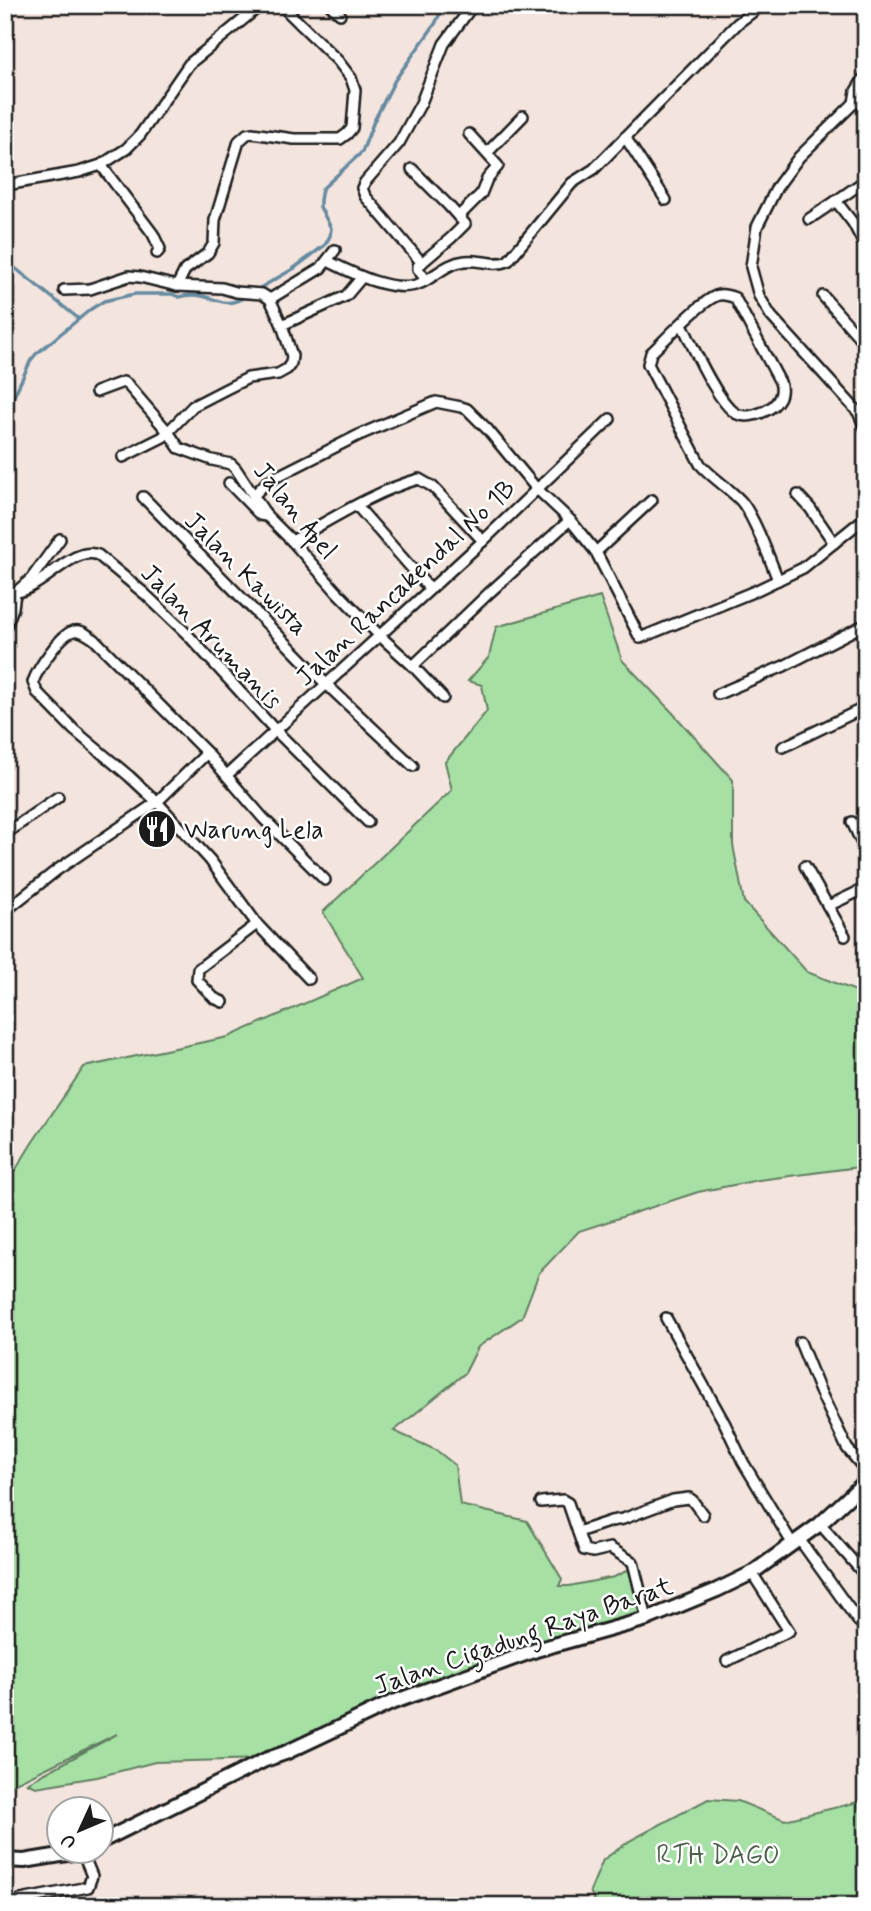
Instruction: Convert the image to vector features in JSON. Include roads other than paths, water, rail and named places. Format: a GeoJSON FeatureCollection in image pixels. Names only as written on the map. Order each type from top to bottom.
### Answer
{"type":"FeatureCollection","features":[{"type":"Feature","properties":{"kind":"street"},"geometry":{"type":"LineString","coordinates":[[6,185],[79,172],[101,164],[126,149],[140,135],[189,64],[261,5]]}},
{"type":"Feature","properties":{"kind":"street"},"geometry":{"type":"LineString","coordinates":[[177,286],[185,270],[208,253],[214,243],[215,220],[239,141],[252,133],[295,139],[340,139],[352,128],[355,90],[351,78],[338,61],[281,5]]}},
{"type":"Feature","properties":{"kind":"street"},"geometry":{"type":"LineString","coordinates":[[330,5],[340,14]]}},
{"type":"Feature","properties":{"kind":"street"},"geometry":{"type":"LineString","coordinates":[[422,263],[365,196],[362,188],[399,143],[421,103],[444,44],[473,5]]}},
{"type":"Feature","properties":{"kind":"street"},"geometry":{"type":"LineString","coordinates":[[328,261],[362,278],[406,286],[426,280],[443,268],[466,261],[501,264],[508,261],[572,183],[592,170],[738,23],[762,5]]}},
{"type":"Feature","properties":{"kind":"street"},"geometry":{"type":"LineString","coordinates":[[866,75],[856,91],[854,103],[799,157],[777,187],[757,228],[751,267],[759,296],[771,316],[858,412],[866,429]]}},
{"type":"Feature","properties":{"kind":"street"},"geometry":{"type":"LineString","coordinates":[[854,103],[866,102]]}},
{"type":"Feature","properties":{"kind":"street"},"geometry":{"type":"LineString","coordinates":[[487,153],[523,116]]}},
{"type":"Feature","properties":{"kind":"street"},"geometry":{"type":"LineString","coordinates":[[458,216],[481,194],[487,179],[498,168],[496,162],[469,134]]}},
{"type":"Feature","properties":{"kind":"street"},"geometry":{"type":"LineString","coordinates":[[625,137],[666,200]]}},
{"type":"Feature","properties":{"kind":"street"},"geometry":{"type":"LineString","coordinates":[[101,164],[153,234],[160,249],[157,253]]}},
{"type":"Feature","properties":{"kind":"street"},"geometry":{"type":"LineString","coordinates":[[412,169],[464,221],[463,228],[418,269],[426,280]]}},
{"type":"Feature","properties":{"kind":"street"},"geometry":{"type":"LineString","coordinates":[[809,219],[866,180]]}},
{"type":"Feature","properties":{"kind":"street"},"geometry":{"type":"LineString","coordinates":[[836,201],[853,223],[866,248]]}},
{"type":"Feature","properties":{"kind":"street"},"geometry":{"type":"LineString","coordinates":[[269,298],[312,275],[328,261],[335,250]]}},
{"type":"Feature","properties":{"kind":"street"},"geometry":{"type":"LineString","coordinates":[[64,290],[90,289],[129,276],[177,286],[222,288],[262,294],[269,298],[282,325],[292,356],[287,369],[278,374],[248,378],[228,387],[193,407],[169,433],[123,457]]}},
{"type":"Feature","properties":{"kind":"street"},"geometry":{"type":"LineString","coordinates":[[282,325],[346,296],[362,278]]}},
{"type":"Feature","properties":{"kind":"street"},"geometry":{"type":"LineString","coordinates":[[682,324],[713,384],[729,407],[738,414],[751,416],[770,409],[778,401],[783,389],[735,298],[722,294],[711,297],[696,309],[651,353],[648,364],[700,464],[729,488],[747,509],[778,580]]}},
{"type":"Feature","properties":{"kind":"street"},"geometry":{"type":"LineString","coordinates":[[823,296],[866,345]]}},
{"type":"Feature","properties":{"kind":"street","name":"Jalan Apel"},"geometry":{"type":"LineString","coordinates":[[96,392],[122,383],[127,384],[180,448],[231,464],[267,516],[336,591],[443,698]]}},
{"type":"Feature","properties":{"kind":"street"},"geometry":{"type":"LineString","coordinates":[[254,495],[268,481],[337,446],[436,402],[467,409],[488,429],[536,488],[570,520],[596,552],[640,638],[803,568],[866,517]]}},
{"type":"Feature","properties":{"kind":"street","name":"Jalan Rancakendal No 1B"},"geometry":{"type":"LineString","coordinates":[[227,775],[483,541],[610,419]]}},
{"type":"Feature","properties":{"kind":"street"},"geometry":{"type":"LineString","coordinates":[[292,541],[357,506],[419,479],[433,487],[483,541]]}},
{"type":"Feature","properties":{"kind":"street"},"geometry":{"type":"LineString","coordinates":[[229,483],[260,515],[267,516]]}},
{"type":"Feature","properties":{"kind":"street"},"geometry":{"type":"LineString","coordinates":[[798,495],[834,543]]}},
{"type":"Feature","properties":{"kind":"street","name":"Jalan Kawista"},"geometry":{"type":"LineString","coordinates":[[143,497],[326,684],[412,766]]}},
{"type":"Feature","properties":{"kind":"street"},"geometry":{"type":"LineString","coordinates":[[596,552],[652,500]]}},
{"type":"Feature","properties":{"kind":"street"},"geometry":{"type":"LineString","coordinates":[[357,506],[429,588]]}},
{"type":"Feature","properties":{"kind":"street"},"geometry":{"type":"LineString","coordinates":[[413,666],[570,520]]}},
{"type":"Feature","properties":{"kind":"street"},"geometry":{"type":"LineString","coordinates":[[5,629],[13,608],[10,592],[31,579],[60,539]]}},
{"type":"Feature","properties":{"kind":"street","name":"Jalan Arumanis"},"geometry":{"type":"LineString","coordinates":[[10,592],[44,579],[78,556],[90,552],[98,555],[187,634],[276,731],[368,822]]}},
{"type":"Feature","properties":{"kind":"street"},"geometry":{"type":"LineString","coordinates":[[718,694],[784,666],[866,624]]}},
{"type":"Feature","properties":{"kind":"street"},"geometry":{"type":"LineString","coordinates":[[309,979],[257,924],[210,860],[157,802],[74,730],[34,687],[36,672],[48,654],[74,631],[94,639],[207,753],[263,818],[325,880]]}},
{"type":"Feature","properties":{"kind":"street"},"geometry":{"type":"LineString","coordinates":[[783,747],[866,707]]}},
{"type":"Feature","properties":{"kind":"street"},"geometry":{"type":"LineString","coordinates":[[8,905],[157,802],[207,753]]}},
{"type":"Feature","properties":{"kind":"street"},"geometry":{"type":"LineString","coordinates":[[5,834],[58,797]]}},
{"type":"Feature","properties":{"kind":"street"},"geometry":{"type":"LineString","coordinates":[[852,822],[866,852]]}},
{"type":"Feature","properties":{"kind":"street"},"geometry":{"type":"LineString","coordinates":[[805,866],[845,936]]}},
{"type":"Feature","properties":{"kind":"street"},"geometry":{"type":"LineString","coordinates":[[828,906],[866,888]]}},
{"type":"Feature","properties":{"kind":"street"},"geometry":{"type":"LineString","coordinates":[[223,1002],[214,998],[197,980],[198,970],[257,924]]}},
{"type":"Feature","properties":{"kind":"street"},"geometry":{"type":"LineString","coordinates":[[666,1318],[743,1462],[795,1541],[858,1621],[866,1626]]}},
{"type":"Feature","properties":{"kind":"street"},"geometry":{"type":"LineString","coordinates":[[800,1342],[847,1448],[866,1471]]}},
{"type":"Feature","properties":{"kind":"street","name":"Jalan Cigadung Raya Barat"},"geometry":{"type":"LineString","coordinates":[[116,1834],[265,1760],[391,1703],[536,1650],[647,1619],[717,1590],[752,1573],[820,1524],[866,1481]]}},
{"type":"Feature","properties":{"kind":"street"},"geometry":{"type":"LineString","coordinates":[[578,1532],[602,1523],[623,1520],[673,1500],[689,1498],[703,1515]]}},
{"type":"Feature","properties":{"kind":"street"},"geometry":{"type":"LineString","coordinates":[[541,1502],[565,1501],[584,1549],[593,1552],[610,1548],[633,1562],[647,1619]]}},
{"type":"Feature","properties":{"kind":"street"},"geometry":{"type":"LineString","coordinates":[[820,1524],[865,1575]]}},
{"type":"Feature","properties":{"kind":"street"},"geometry":{"type":"LineString","coordinates":[[727,1661],[789,1630],[752,1573]]}},
{"type":"Feature","properties":{"kind":"street"},"geometry":{"type":"LineString","coordinates":[[5,1860],[24,1861],[46,1857]]}},
{"type":"Feature","properties":{"kind":"street"},"geometry":{"type":"LineString","coordinates":[[5,1903],[88,1887],[92,1877],[87,1866]]}},
{"type":"Feature","properties":{"kind":"waterway"},"geometry":{"type":"LineString","coordinates":[[253,292],[293,269],[325,245],[331,228],[320,207],[322,189],[362,152],[395,80],[435,24],[444,5]]}},
{"type":"Feature","properties":{"kind":"waterway"},"geometry":{"type":"LineString","coordinates":[[5,260],[79,319]]}},
{"type":"Feature","properties":{"kind":"waterway"},"geometry":{"type":"LineString","coordinates":[[5,415],[36,354],[104,301],[135,294],[172,294],[179,297],[199,295],[229,303],[247,296]]}},
{"type":"Feature","properties":{"kind":"place","name":"Warung Lela"},"geometry":{"type":"Point","coordinates":[157,829]}},
{"type":"Feature","properties":{"kind":"park label","name":"RTH DAGO"},"geometry":{"type":"Point","coordinates":[718,1854]}}]}
